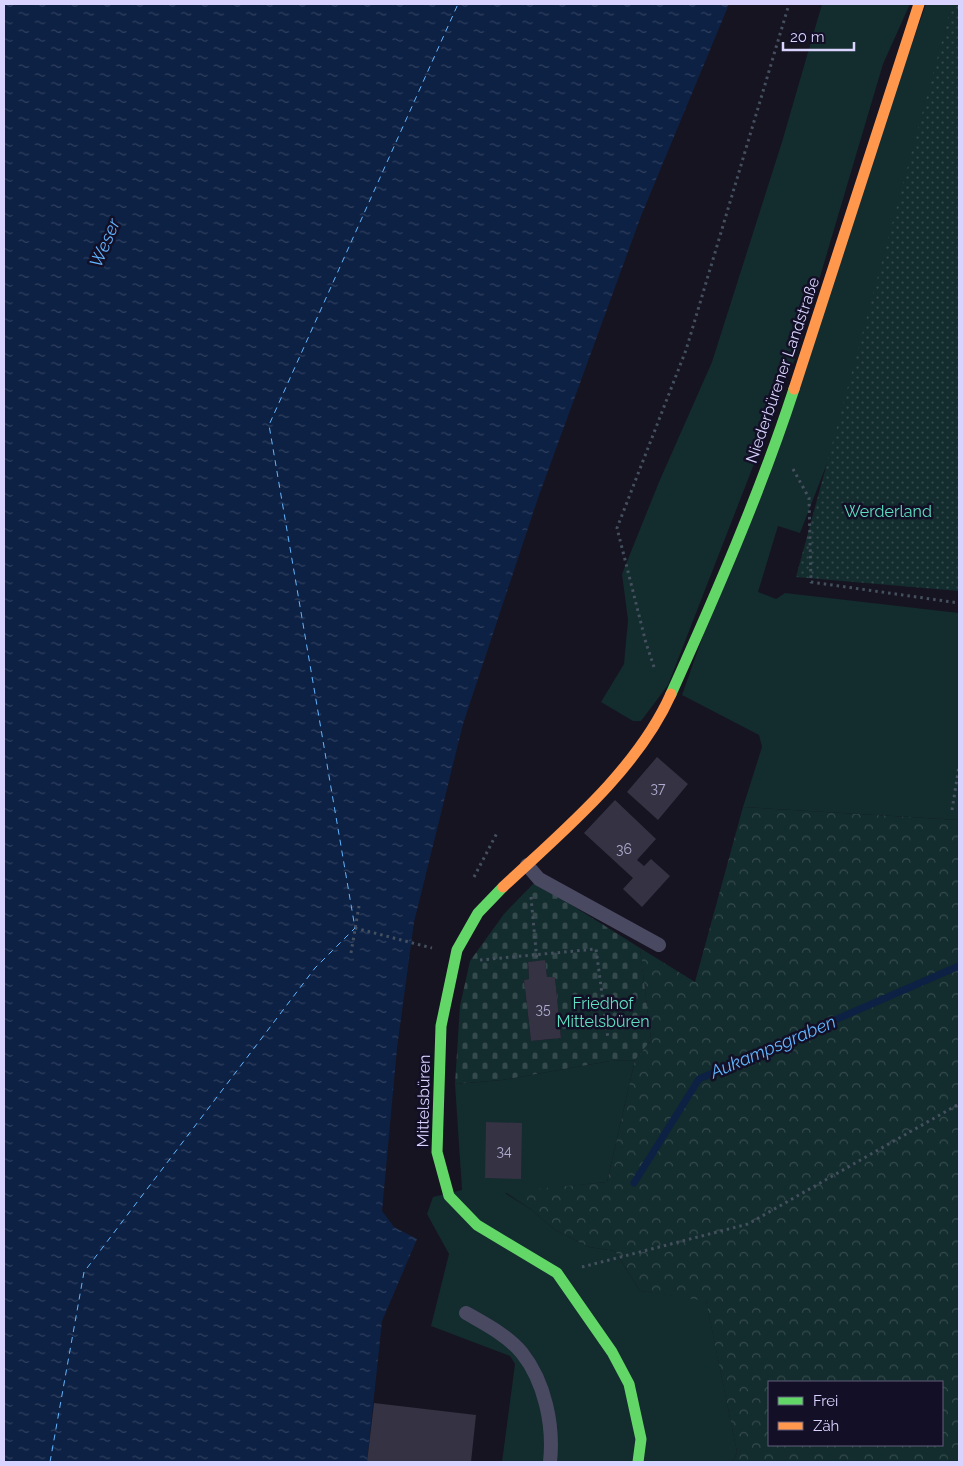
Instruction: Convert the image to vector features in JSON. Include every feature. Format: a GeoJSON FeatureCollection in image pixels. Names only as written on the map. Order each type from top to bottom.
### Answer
{"type":"FeatureCollection","features":[{"type":"Feature","properties":{"kind":"street","name":"Niederbürener Landstraße"},"geometry":{"type":"LineString","coordinates":[[648,735],[667,703],[714,599],[778,439],[919,4]]}},
{"type":"Feature","properties":{"kind":"street","name":"Mittelsbüren"},"geometry":{"type":"LineString","coordinates":[[638,1462],[641,1439],[629,1384],[612,1352],[557,1273],[477,1226],[449,1196],[437,1152],[441,1026],[457,950],[478,913],[494,895],[593,803],[648,735]]}},
{"type":"Feature","properties":{"kind":"lane"},"geometry":{"type":"LineString","coordinates":[[528,865],[539,879],[659,945]]}},
{"type":"Feature","properties":{"kind":"lane"},"geometry":{"type":"LineString","coordinates":[[466,1313],[500,1332],[522,1352],[535,1374],[548,1411],[552,1446],[550,1462]]}},
{"type":"Feature","properties":{"kind":"path"},"geometry":{"type":"LineString","coordinates":[[655,669],[646,644],[617,528],[686,350],[789,4]]}},
{"type":"Feature","properties":{"kind":"path"},"geometry":{"type":"LineString","coordinates":[[778,439],[809,498],[811,582],[959,603]]}},
{"type":"Feature","properties":{"kind":"path"},"geometry":{"type":"LineString","coordinates":[[952,810],[959,766]]}},
{"type":"Feature","properties":{"kind":"path"},"geometry":{"type":"LineString","coordinates":[[478,881],[474,876],[498,831]]}},
{"type":"Feature","properties":{"kind":"path"},"geometry":{"type":"LineString","coordinates":[[513,878],[528,890],[531,896],[537,961]]}},
{"type":"Feature","properties":{"kind":"path"},"geometry":{"type":"LineString","coordinates":[[351,953],[358,906]]}},
{"type":"Feature","properties":{"kind":"path"},"geometry":{"type":"LineString","coordinates":[[355,928],[438,950]]}},
{"type":"Feature","properties":{"kind":"path"},"geometry":{"type":"LineString","coordinates":[[455,959],[470,961],[596,949],[608,1039]]}},
{"type":"Feature","properties":{"kind":"path"},"geometry":{"type":"LineString","coordinates":[[557,1273],[748,1224],[959,1104]]}},
{"type":"Feature","properties":{"kind":"green space"},"geometry":{"type":"Polygon","coordinates":[[[822,4],[910,4],[883,64],[798,351],[668,685],[641,721],[633,721],[601,702],[624,664],[628,620],[622,574],[659,482],[712,362],[782,142],[822,4]]]}},
{"type":"Feature","properties":{"kind":"green space"},"geometry":{"type":"Polygon","coordinates":[[[926,4],[959,4],[849,407],[800,533],[778,526],[758,592],[776,599],[785,593],[959,613],[959,820],[743,807],[762,747],[759,735],[682,695],[926,4]]]}},
{"type":"Feature","properties":{"kind":"green space","name":"Werderland"},"geometry":{"type":"Polygon","coordinates":[[[952,4],[959,4],[959,591],[796,577],[952,4]]]}},
{"type":"Feature","properties":{"kind":"green space"},"geometry":{"type":"Polygon","coordinates":[[[743,807],[959,820],[959,1462],[733,1462],[737,1452],[706,1301],[640,1291],[615,1251],[589,1247],[555,1230],[532,1210],[505,1192],[607,1182],[635,1060],[651,1040],[640,948],[695,982],[743,807]]]}},
{"type":"Feature","properties":{"kind":"green space","name":"Friedhof Mittelsbüren"},"geometry":{"type":"Polygon","coordinates":[[[535,882],[640,948],[651,1040],[635,1060],[610,1061],[502,1080],[455,1084],[460,1006],[470,961],[504,914],[535,882]],[[545,961],[528,962],[529,979],[524,980],[531,1041],[561,1038],[555,977],[547,977],[545,961]]]}},
{"type":"Feature","properties":{"kind":"green space"},"geometry":{"type":"Polygon","coordinates":[[[635,1060],[607,1182],[505,1193],[532,1210],[555,1230],[589,1247],[615,1251],[640,1291],[706,1300],[737,1452],[733,1462],[502,1462],[515,1364],[510,1356],[431,1326],[449,1254],[427,1214],[433,1197],[462,1190],[455,1084],[502,1080],[610,1061],[635,1060]]]}},
{"type":"Feature","properties":{"kind":"water","name":"Weser"},"geometry":{"type":"Polygon","coordinates":[[[4,4],[729,4],[641,216],[538,498],[463,724],[414,922],[397,1048],[382,1211],[394,1227],[417,1239],[382,1321],[367,1462],[4,1462],[4,4]]]}},
{"type":"Feature","properties":{"kind":"building"},"geometry":{"type":"Polygon","coordinates":[[[657,757],[688,784],[658,820],[627,792],[657,757]]]}},
{"type":"Feature","properties":{"kind":"building"},"geometry":{"type":"Polygon","coordinates":[[[615,800],[656,839],[637,860],[644,866],[651,859],[670,876],[642,907],[623,889],[633,878],[584,833],[615,800]]]}},
{"type":"Feature","properties":{"kind":"building"},"geometry":{"type":"Polygon","coordinates":[[[545,960],[547,977],[555,977],[561,1038],[531,1041],[524,980],[529,979],[528,962],[545,960]]]}},
{"type":"Feature","properties":{"kind":"building"},"geometry":{"type":"Polygon","coordinates":[[[486,1122],[522,1123],[521,1179],[485,1178],[486,1122]]]}},
{"type":"Feature","properties":{"kind":"building"},"geometry":{"type":"Polygon","coordinates":[[[374,1403],[476,1415],[471,1462],[367,1462],[374,1403]]]}},
{"type":"Feature","properties":{"kind":"waterway","name":"Aukampsgraben"},"geometry":{"type":"LineString","coordinates":[[634,1183],[699,1079],[959,966]]}},
{"type":"Feature","properties":{"kind":"ferry route"},"geometry":{"type":"LineString","coordinates":[[50,1462],[84,1272],[315,968],[355,928],[269,425],[458,4]]}},
{"type":"Feature","properties":{"kind":"traffic: fast"},"geometry":{"type":"LineString","coordinates":[[671,694],[737,543],[794,389]]}},
{"type":"Feature","properties":{"kind":"traffic: fast"},"geometry":{"type":"LineString","coordinates":[[503,887],[478,913],[457,950],[441,1026],[437,1152],[449,1196],[477,1225],[557,1273],[612,1352],[629,1384],[641,1439],[638,1462]]}},
{"type":"Feature","properties":{"kind":"traffic: slow"},"geometry":{"type":"LineString","coordinates":[[794,389],[919,4]]}},
{"type":"Feature","properties":{"kind":"traffic: slow"},"geometry":{"type":"LineString","coordinates":[[503,887],[574,821],[619,774],[656,722],[671,694]]}}]}
